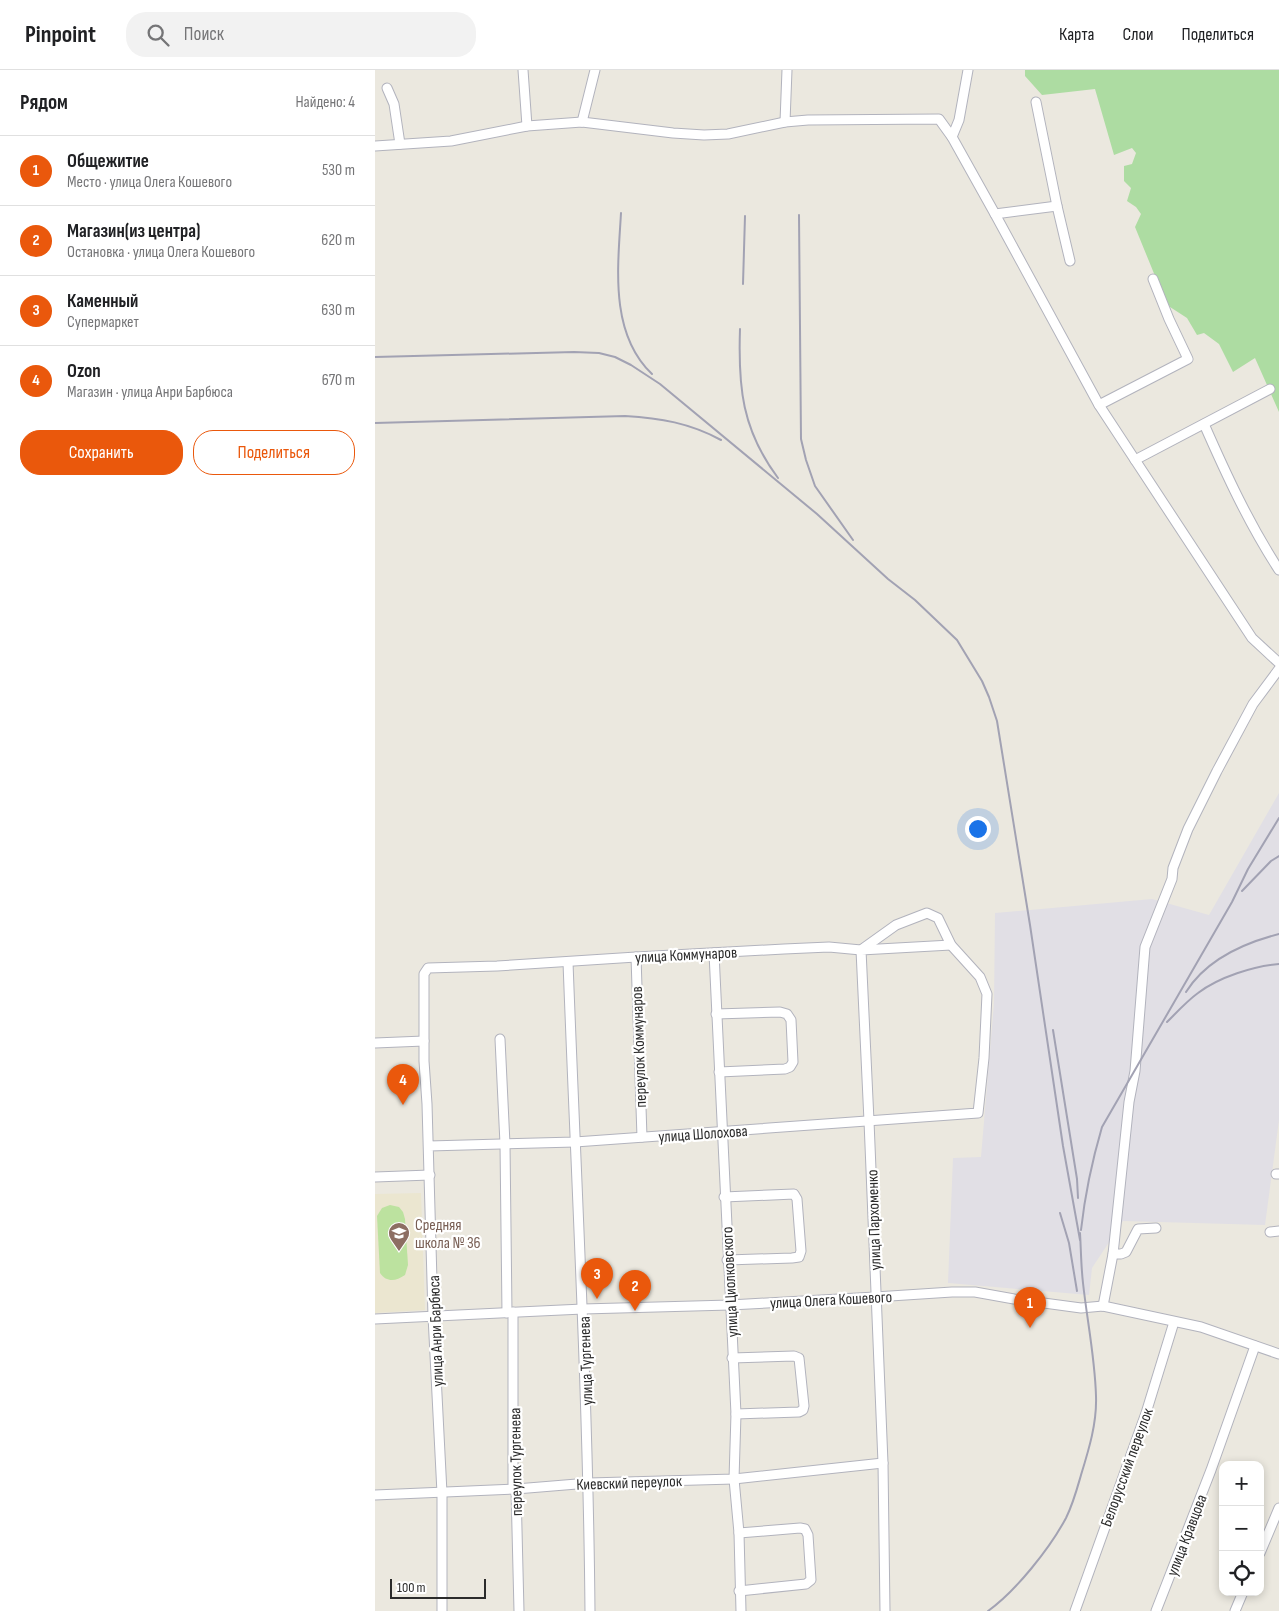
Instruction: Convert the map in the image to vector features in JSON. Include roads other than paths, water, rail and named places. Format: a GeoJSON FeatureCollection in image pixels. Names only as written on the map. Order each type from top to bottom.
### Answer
{"type":"FeatureCollection","features":[{"type":"Feature","properties":{"kind":"street"},"geometry":{"type":"LineString","coordinates":[[523,70],[527,126]]}},
{"type":"Feature","properties":{"kind":"street"},"geometry":{"type":"LineString","coordinates":[[582,122],[595,70]]}},
{"type":"Feature","properties":{"kind":"street"},"geometry":{"type":"LineString","coordinates":[[785,122],[787,70]]}},
{"type":"Feature","properties":{"kind":"street"},"geometry":{"type":"LineString","coordinates":[[952,137],[959,120],[968,70]]}},
{"type":"Feature","properties":{"kind":"street"},"geometry":{"type":"LineString","coordinates":[[387,88],[394,104],[400,144]]}},
{"type":"Feature","properties":{"kind":"street"},"geometry":{"type":"LineString","coordinates":[[1037,102],[1070,262]]}},
{"type":"Feature","properties":{"kind":"street"},"geometry":{"type":"LineString","coordinates":[[375,146],[451,140],[527,126],[582,122],[704,135],[728,134],[785,122],[939,119],[952,137],[1099,405],[1252,638],[1279,663]]}},
{"type":"Feature","properties":{"kind":"street"},"geometry":{"type":"LineString","coordinates":[[995,214],[1057,206]]}},
{"type":"Feature","properties":{"kind":"street"},"geometry":{"type":"LineString","coordinates":[[1099,405],[1188,359],[1153,279]]}},
{"type":"Feature","properties":{"kind":"street"},"geometry":{"type":"LineString","coordinates":[[1135,460],[1270,389]]}},
{"type":"Feature","properties":{"kind":"street"},"geometry":{"type":"LineString","coordinates":[[1204,424],[1233,490],[1264,548],[1279,570]]}},
{"type":"Feature","properties":{"kind":"street"},"geometry":{"type":"LineString","coordinates":[[1103,1306],[1113,1254],[1129,1102],[1135,1071],[1145,947],[1172,879],[1173,868],[1217,771],[1253,704],[1279,669]]}},
{"type":"Feature","properties":{"kind":"street"},"geometry":{"type":"LineString","coordinates":[[861,950],[896,925],[927,913],[938,918],[951,945]]}},
{"type":"Feature","properties":{"kind":"street","name":"улица Коммунаров"},"geometry":{"type":"LineString","coordinates":[[434,968],[714,953],[829,948],[861,950],[951,945]]}},
{"type":"Feature","properties":{"kind":"street","name":"улица Шолохова"},"geometry":{"type":"LineString","coordinates":[[429,1146],[575,1142],[978,1113],[984,1058],[987,994],[980,977],[951,945]]}},
{"type":"Feature","properties":{"kind":"street","name":"улица Пархоменко"},"geometry":{"type":"LineString","coordinates":[[861,950],[883,1463],[885,1611]]}},
{"type":"Feature","properties":{"kind":"street","name":"улица Циолковского"},"geometry":{"type":"LineString","coordinates":[[714,953],[727,1260],[736,1414],[734,1479],[739,1533],[741,1611]]}},
{"type":"Feature","properties":{"kind":"street","name":"переулок Коммунаров"},"geometry":{"type":"LineString","coordinates":[[636,957],[642,1137]]}},
{"type":"Feature","properties":{"kind":"street","name":"улица Тургенева"},"geometry":{"type":"LineString","coordinates":[[568,962],[589,1483],[590,1611]]}},
{"type":"Feature","properties":{"kind":"street","name":"улица Анри Барбюса"},"geometry":{"type":"LineString","coordinates":[[434,968],[428,968],[424,974],[423,1041],[429,1146],[433,1316],[442,1493],[442,1611]]}},
{"type":"Feature","properties":{"kind":"street"},"geometry":{"type":"LineString","coordinates":[[717,1014],[780,1012],[787,1014],[791,1020],[793,1045],[793,1062],[790,1067],[785,1069],[719,1072]]}},
{"type":"Feature","properties":{"kind":"street","name":"переулок Тургенева"},"geometry":{"type":"LineString","coordinates":[[500,1039],[510,1312],[513,1484],[516,1489],[519,1611]]}},
{"type":"Feature","properties":{"kind":"street"},"geometry":{"type":"LineString","coordinates":[[375,1042],[423,1041]]}},
{"type":"Feature","properties":{"kind":"street"},"geometry":{"type":"LineString","coordinates":[[375,1177],[429,1175]]}},
{"type":"Feature","properties":{"kind":"street"},"geometry":{"type":"LineString","coordinates":[[724,1196],[794,1194],[797,1199],[801,1250],[799,1256],[792,1258],[727,1260]]}},
{"type":"Feature","properties":{"kind":"street"},"geometry":{"type":"LineString","coordinates":[[1113,1254],[1126,1252],[1138,1229],[1156,1228]]}},
{"type":"Feature","properties":{"kind":"street","name":"улица Олега Кошевого"},"geometry":{"type":"LineString","coordinates":[[375,1319],[975,1292],[1081,1308],[1103,1306],[1201,1327],[1279,1354]]}},
{"type":"Feature","properties":{"kind":"street","name":"Белорусский переулок"},"geometry":{"type":"LineString","coordinates":[[1075,1611],[1147,1413],[1175,1322]]}},
{"type":"Feature","properties":{"kind":"street","name":"улица Кравцова"},"geometry":{"type":"LineString","coordinates":[[1157,1611],[1211,1470],[1255,1346]]}},
{"type":"Feature","properties":{"kind":"street"},"geometry":{"type":"LineString","coordinates":[[732,1358],[794,1356],[799,1358],[804,1406],[803,1410],[799,1412],[736,1414]]}},
{"type":"Feature","properties":{"kind":"street","name":"Киевский переулок"},"geometry":{"type":"LineString","coordinates":[[375,1495],[516,1489],[589,1483],[734,1479],[883,1463]]}},
{"type":"Feature","properties":{"kind":"street"},"geometry":{"type":"LineString","coordinates":[[1261,1551],[1279,1508]]}},
{"type":"Feature","properties":{"kind":"street"},"geometry":{"type":"LineString","coordinates":[[739,1533],[805,1529],[808,1535],[811,1580],[806,1584],[739,1591]]}},
{"type":"Feature","properties":{"kind":"street"},"geometry":{"type":"LineString","coordinates":[[1235,1611],[1241,1596]]}},
{"type":"Feature","properties":{"kind":"railway"},"geometry":{"type":"LineString","coordinates":[[621,213],[618,276],[619,298],[623,319],[629,339],[638,357],[652,374]]}},
{"type":"Feature","properties":{"kind":"railway"},"geometry":{"type":"LineString","coordinates":[[799,215],[801,439],[815,486],[853,540]]}},
{"type":"Feature","properties":{"kind":"railway"},"geometry":{"type":"LineString","coordinates":[[743,284],[745,216]]}},
{"type":"Feature","properties":{"kind":"railway"},"geometry":{"type":"LineString","coordinates":[[740,329],[740,370],[745,407],[757,443],[778,478]]}},
{"type":"Feature","properties":{"kind":"railway"},"geometry":{"type":"LineString","coordinates":[[375,357],[574,352],[599,353],[615,357],[660,384],[817,514],[888,579],[915,600],[957,640],[982,681],[997,721],[1063,1146],[1080,1240]]}},
{"type":"Feature","properties":{"kind":"railway"},"geometry":{"type":"LineString","coordinates":[[375,423],[625,416],[675,422],[698,429],[721,440]]}},
{"type":"Feature","properties":{"kind":"railway"},"geometry":{"type":"LineString","coordinates":[[1081,1230],[1089,1178],[1102,1127],[1232,902],[1248,869],[1279,818]]}},
{"type":"Feature","properties":{"kind":"railway"},"geometry":{"type":"LineString","coordinates":[[1242,891],[1271,861],[1279,856]]}},
{"type":"Feature","properties":{"kind":"railway"},"geometry":{"type":"LineString","coordinates":[[1186,992],[1204,971],[1227,954],[1253,942],[1279,934]]}},
{"type":"Feature","properties":{"kind":"railway"},"geometry":{"type":"LineString","coordinates":[[1167,1022],[1206,987],[1226,977],[1248,970],[1279,964]]}},
{"type":"Feature","properties":{"kind":"railway"},"geometry":{"type":"LineString","coordinates":[[1053,1030],[1077,1179],[1078,1198]]}},
{"type":"Feature","properties":{"kind":"railway"},"geometry":{"type":"LineString","coordinates":[[1060,1213],[1069,1243],[1077,1291]]}},
{"type":"Feature","properties":{"kind":"railway"},"geometry":{"type":"LineString","coordinates":[[988,1611],[1021,1581],[1059,1530],[1073,1502],[1090,1446],[1094,1426],[1096,1396],[1093,1353],[1082,1277],[1080,1233]]}},
{"type":"Feature","properties":{"kind":"place","name":"Ozon"},"geometry":{"type":"Point","coordinates":[403,1105]}},
{"type":"Feature","properties":{"kind":"place","name":"Средняя школа № 36"},"geometry":{"type":"Point","coordinates":[399,1252]}},
{"type":"Feature","properties":{"kind":"place","name":"Каменный"},"geometry":{"type":"Point","coordinates":[597,1299]}},
{"type":"Feature","properties":{"kind":"place","name":"Магазин(из центра)"},"geometry":{"type":"Point","coordinates":[635,1311]}},
{"type":"Feature","properties":{"kind":"place","name":"Общежитие"},"geometry":{"type":"Point","coordinates":[1030,1328]}}]}
